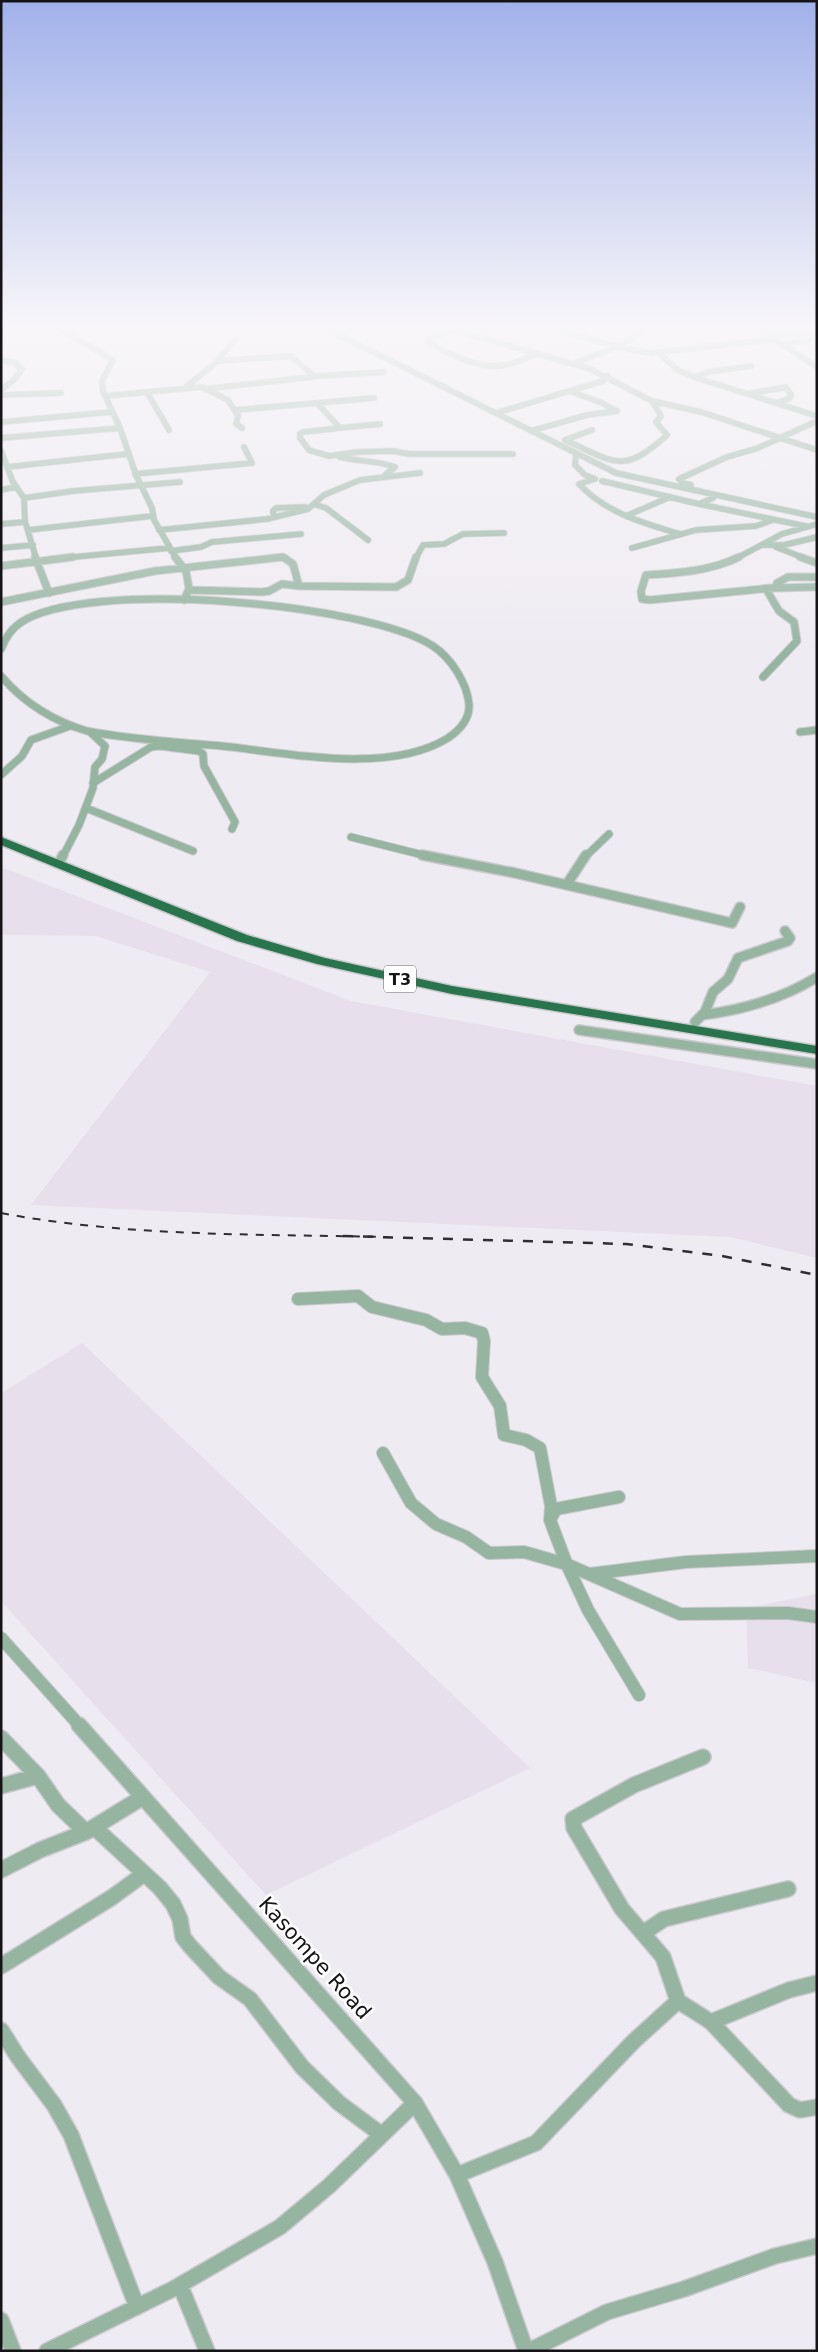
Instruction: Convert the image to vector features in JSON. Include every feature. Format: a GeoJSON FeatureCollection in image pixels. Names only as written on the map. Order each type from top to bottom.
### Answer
{"type":"FeatureCollection","features":[{"type":"Feature","properties":{"kind":"highway","name":"T3"},"geometry":{"type":"LineString","coordinates":[[1,834],[194,912],[244,930],[310,950],[440,980],[698,1019],[817,1041]]}},
{"type":"Feature","properties":{"kind":"highway","name":"T3"},"geometry":{"type":"LineString","coordinates":[[1,841],[178,914],[242,938],[322,962],[452,990],[817,1050]]}},
{"type":"Feature","properties":{"kind":"street"},"geometry":{"type":"LineString","coordinates":[[1,438],[40,435]]}},
{"type":"Feature","properties":{"kind":"street"},"geometry":{"type":"LineString","coordinates":[[122,435],[140,485],[152,508],[152,516],[170,550],[188,576],[189,590],[185,594],[184,600]]}},
{"type":"Feature","properties":{"kind":"street"},"geometry":{"type":"LineString","coordinates":[[300,435],[300,438],[309,450],[361,462],[379,461],[395,467],[382,476]]}},
{"type":"Feature","properties":{"kind":"street"},"geometry":{"type":"LineString","coordinates":[[540,435],[609,473],[817,519]]}},
{"type":"Feature","properties":{"kind":"street"},"geometry":{"type":"LineString","coordinates":[[545,435],[555,436],[583,447],[594,455],[622,464],[642,457],[667,435]]}},
{"type":"Feature","properties":{"kind":"street"},"geometry":{"type":"LineString","coordinates":[[565,440],[579,435]]}},
{"type":"Feature","properties":{"kind":"street"},"geometry":{"type":"LineString","coordinates":[[770,435],[817,450]]}},
{"type":"Feature","properties":{"kind":"street"},"geometry":{"type":"LineString","coordinates":[[699,504],[712,496],[714,490],[687,484],[679,479],[719,460],[758,448],[787,435]]}},
{"type":"Feature","properties":{"kind":"street"},"geometry":{"type":"LineString","coordinates":[[136,474],[252,463],[244,446]]}},
{"type":"Feature","properties":{"kind":"street"},"geometry":{"type":"LineString","coordinates":[[1,450],[3,461],[16,487],[24,498],[25,522],[49,593]]}},
{"type":"Feature","properties":{"kind":"street"},"geometry":{"type":"LineString","coordinates":[[329,456],[357,452],[395,451],[410,454],[513,454]]}},
{"type":"Feature","properties":{"kind":"street"},"geometry":{"type":"LineString","coordinates":[[7,467],[128,454]]}},
{"type":"Feature","properties":{"kind":"street"},"geometry":{"type":"LineString","coordinates":[[576,454],[575,465],[586,475],[596,479],[579,482],[580,486],[601,505],[626,516],[680,534]]}},
{"type":"Feature","properties":{"kind":"street"},"geometry":{"type":"LineString","coordinates":[[201,468],[204,475]]}},
{"type":"Feature","properties":{"kind":"street"},"geometry":{"type":"LineString","coordinates":[[313,506],[333,490],[360,480],[420,473]]}},
{"type":"Feature","properties":{"kind":"street"},"geometry":{"type":"LineString","coordinates":[[609,473],[602,481],[699,504],[796,523],[817,530]]}},
{"type":"Feature","properties":{"kind":"street"},"geometry":{"type":"LineString","coordinates":[[24,498],[180,482]]}},
{"type":"Feature","properties":{"kind":"street"},"geometry":{"type":"LineString","coordinates":[[1,490],[16,487]]}},
{"type":"Feature","properties":{"kind":"street"},"geometry":{"type":"LineString","coordinates":[[712,496],[780,513],[817,519]]}},
{"type":"Feature","properties":{"kind":"street"},"geometry":{"type":"LineString","coordinates":[[626,516],[670,497]]}},
{"type":"Feature","properties":{"kind":"street"},"geometry":{"type":"LineString","coordinates":[[159,530],[262,520],[274,517],[273,511],[276,508],[313,506],[326,508],[368,540]]}},
{"type":"Feature","properties":{"kind":"street"},"geometry":{"type":"LineString","coordinates":[[764,518],[780,513]]}},
{"type":"Feature","properties":{"kind":"street"},"geometry":{"type":"LineString","coordinates":[[28,530],[152,516]]}},
{"type":"Feature","properties":{"kind":"street"},"geometry":{"type":"LineString","coordinates":[[796,523],[817,519]]}},
{"type":"Feature","properties":{"kind":"street"},"geometry":{"type":"LineString","coordinates":[[632,548],[709,528],[756,526],[773,520]]}},
{"type":"Feature","properties":{"kind":"street"},"geometry":{"type":"LineString","coordinates":[[1,524],[25,522]]}},
{"type":"Feature","properties":{"kind":"street"},"geometry":{"type":"LineString","coordinates":[[817,524],[805,526],[759,546],[718,567],[646,575],[641,597],[646,600],[669,600],[767,589],[781,587],[777,583],[788,578],[817,577]]}},
{"type":"Feature","properties":{"kind":"street"},"geometry":{"type":"LineString","coordinates":[[189,590],[262,592],[269,591],[282,584],[300,586],[399,587],[405,583],[415,569],[416,552],[423,545],[444,544],[463,534],[504,532]]}},
{"type":"Feature","properties":{"kind":"street"},"geometry":{"type":"LineString","coordinates":[[1,566],[80,556],[201,547],[212,542],[301,534]]}},
{"type":"Feature","properties":{"kind":"street"},"geometry":{"type":"LineString","coordinates":[[759,546],[788,544],[817,537]]}},
{"type":"Feature","properties":{"kind":"street"},"geometry":{"type":"LineString","coordinates":[[1,548],[33,545]]}},
{"type":"Feature","properties":{"kind":"street"},"geometry":{"type":"LineString","coordinates":[[772,546],[817,563]]}},
{"type":"Feature","properties":{"kind":"street"},"geometry":{"type":"LineString","coordinates":[[1,602],[181,568],[287,557],[293,561],[300,586]]}},
{"type":"Feature","properties":{"kind":"street"},"geometry":{"type":"LineString","coordinates":[[767,589],[817,587]]}},
{"type":"Feature","properties":{"kind":"street"},"geometry":{"type":"LineString","coordinates":[[763,677],[798,641],[794,622],[779,611],[767,589]]}},
{"type":"Feature","properties":{"kind":"street"},"geometry":{"type":"LineString","coordinates":[[1,649],[7,637],[18,625],[51,611],[95,604],[184,600],[238,602],[297,608],[374,626],[427,643],[447,659],[465,685],[471,701],[469,714],[460,730],[449,738],[415,751],[373,757],[336,757],[89,732],[70,726],[35,707],[1,676]]}},
{"type":"Feature","properties":{"kind":"street"},"geometry":{"type":"LineString","coordinates":[[1,775],[22,756],[31,740],[70,726]]}},
{"type":"Feature","properties":{"kind":"street"},"geometry":{"type":"LineString","coordinates":[[800,732],[817,730]]}},
{"type":"Feature","properties":{"kind":"street"},"geometry":{"type":"LineString","coordinates":[[60,859],[76,832],[86,808],[95,767],[102,759],[105,746],[89,732]]}},
{"type":"Feature","properties":{"kind":"street"},"geometry":{"type":"LineString","coordinates":[[93,783],[151,747],[160,746],[199,751],[203,754],[204,766],[235,822],[232,829]]}},
{"type":"Feature","properties":{"kind":"street"},"geometry":{"type":"LineString","coordinates":[[86,808],[193,851]]}},
{"type":"Feature","properties":{"kind":"street"},"geometry":{"type":"LineString","coordinates":[[567,884],[588,852],[609,834]]}},
{"type":"Feature","properties":{"kind":"street"},"geometry":{"type":"LineString","coordinates":[[351,837],[428,856],[567,884],[732,923],[740,907]]}},
{"type":"Feature","properties":{"kind":"street"},"geometry":{"type":"LineString","coordinates":[[698,1019],[713,992],[728,979],[738,958],[788,941],[790,938],[785,931]]}},
{"type":"Feature","properties":{"kind":"street"},"geometry":{"type":"LineString","coordinates":[[698,1019],[748,1006],[807,984],[817,977]]}},
{"type":"Feature","properties":{"kind":"street"},"geometry":{"type":"LineString","coordinates":[[579,1030],[817,1064]]}},
{"type":"Feature","properties":{"kind":"street"},"geometry":{"type":"LineString","coordinates":[[298,1299],[358,1296],[372,1307],[426,1320],[442,1329],[465,1328],[482,1333],[484,1341],[482,1378],[500,1406],[504,1435],[514,1438],[527,1438],[540,1448],[551,1506],[550,1520],[566,1564],[603,1638],[630,1675],[639,1695]]}},
{"type":"Feature","properties":{"kind":"street"},"geometry":{"type":"LineString","coordinates":[[383,1453],[411,1503],[436,1524],[466,1538],[489,1553],[524,1552],[566,1564],[680,1614],[746,1615],[788,1613],[817,1617]]}},
{"type":"Feature","properties":{"kind":"street"},"geometry":{"type":"LineString","coordinates":[[550,1520],[556,1509],[619,1497]]}},
{"type":"Feature","properties":{"kind":"street"},"geometry":{"type":"LineString","coordinates":[[589,1574],[686,1562],[817,1556]]}},
{"type":"Feature","properties":{"kind":"street","name":"Kasompe Road"},"geometry":{"type":"LineString","coordinates":[[1,1638],[415,2103],[457,2175],[494,2262],[528,2351]]}},
{"type":"Feature","properties":{"kind":"street"},"geometry":{"type":"LineString","coordinates":[[1,1738],[38,1776],[46,1790],[90,1830],[160,1888],[173,1904],[180,1919],[183,1937],[190,1946],[219,1977],[250,2000],[302,2067],[339,2103],[382,2135]]}},
{"type":"Feature","properties":{"kind":"street"},"geometry":{"type":"LineString","coordinates":[[703,1757],[634,1786],[573,1819],[574,1828],[622,1909],[663,1957],[678,2001],[711,2022],[789,2105],[800,2110],[817,2107]]}},
{"type":"Feature","properties":{"kind":"street"},"geometry":{"type":"LineString","coordinates":[[1,1786],[38,1776]]}},
{"type":"Feature","properties":{"kind":"street"},"geometry":{"type":"LineString","coordinates":[[1,1870],[40,1850],[90,1830],[143,1797]]}},
{"type":"Feature","properties":{"kind":"street"},"geometry":{"type":"LineString","coordinates":[[1,1966],[111,1898],[144,1874]]}},
{"type":"Feature","properties":{"kind":"street"},"geometry":{"type":"LineString","coordinates":[[644,1933],[664,1919],[788,1889]]}},
{"type":"Feature","properties":{"kind":"street"},"geometry":{"type":"LineString","coordinates":[[711,2022],[789,1990],[817,1983]]}},
{"type":"Feature","properties":{"kind":"street"},"geometry":{"type":"LineString","coordinates":[[457,2175],[536,2144],[634,2041],[678,2001]]}},
{"type":"Feature","properties":{"kind":"street"},"geometry":{"type":"LineString","coordinates":[[1,2030],[18,2057],[54,2105],[71,2135],[137,2306]]}},
{"type":"Feature","properties":{"kind":"street"},"geometry":{"type":"LineString","coordinates":[[47,2351],[180,2285],[280,2227],[329,2186],[415,2103]]}},
{"type":"Feature","properties":{"kind":"street"},"geometry":{"type":"LineString","coordinates":[[528,2351],[607,2312],[684,2289],[775,2256],[817,2246]]}},
{"type":"Feature","properties":{"kind":"street"},"geometry":{"type":"LineString","coordinates":[[180,2285],[207,2351]]}},
{"type":"Feature","properties":{"kind":"street"},"geometry":{"type":"LineString","coordinates":[[1,2320],[13,2351]]}},
{"type":"Feature","properties":{"kind":"shaded area"},"geometry":{"type":"Polygon","coordinates":[[[1,867],[351,1001],[817,1086],[817,1258],[729,1237],[31,1205],[210,972],[96,936],[1,935],[1,867]]]}},
{"type":"Feature","properties":{"kind":"shaded area"},"geometry":{"type":"Polygon","coordinates":[[[82,1343],[530,1768],[266,1895],[1,1601],[1,1393],[82,1343]]]}},
{"type":"Feature","properties":{"kind":"shaded area"},"geometry":{"type":"Polygon","coordinates":[[[817,1594],[817,1683],[748,1668],[746,1608],[817,1594]]]}},
{"type":"Feature","properties":{"kind":"railway"},"geometry":{"type":"LineString","coordinates":[[1,1213],[49,1221],[145,1230],[194,1233],[353,1236]]}},
{"type":"Feature","properties":{"kind":"railway"},"geometry":{"type":"LineString","coordinates":[[343,1236],[353,1236]]}},
{"type":"Feature","properties":{"kind":"railway"},"geometry":{"type":"LineString","coordinates":[[353,1236],[388,1237]]}},
{"type":"Feature","properties":{"kind":"railway"},"geometry":{"type":"LineString","coordinates":[[353,1236],[626,1244],[722,1256],[817,1275]]}}]}
